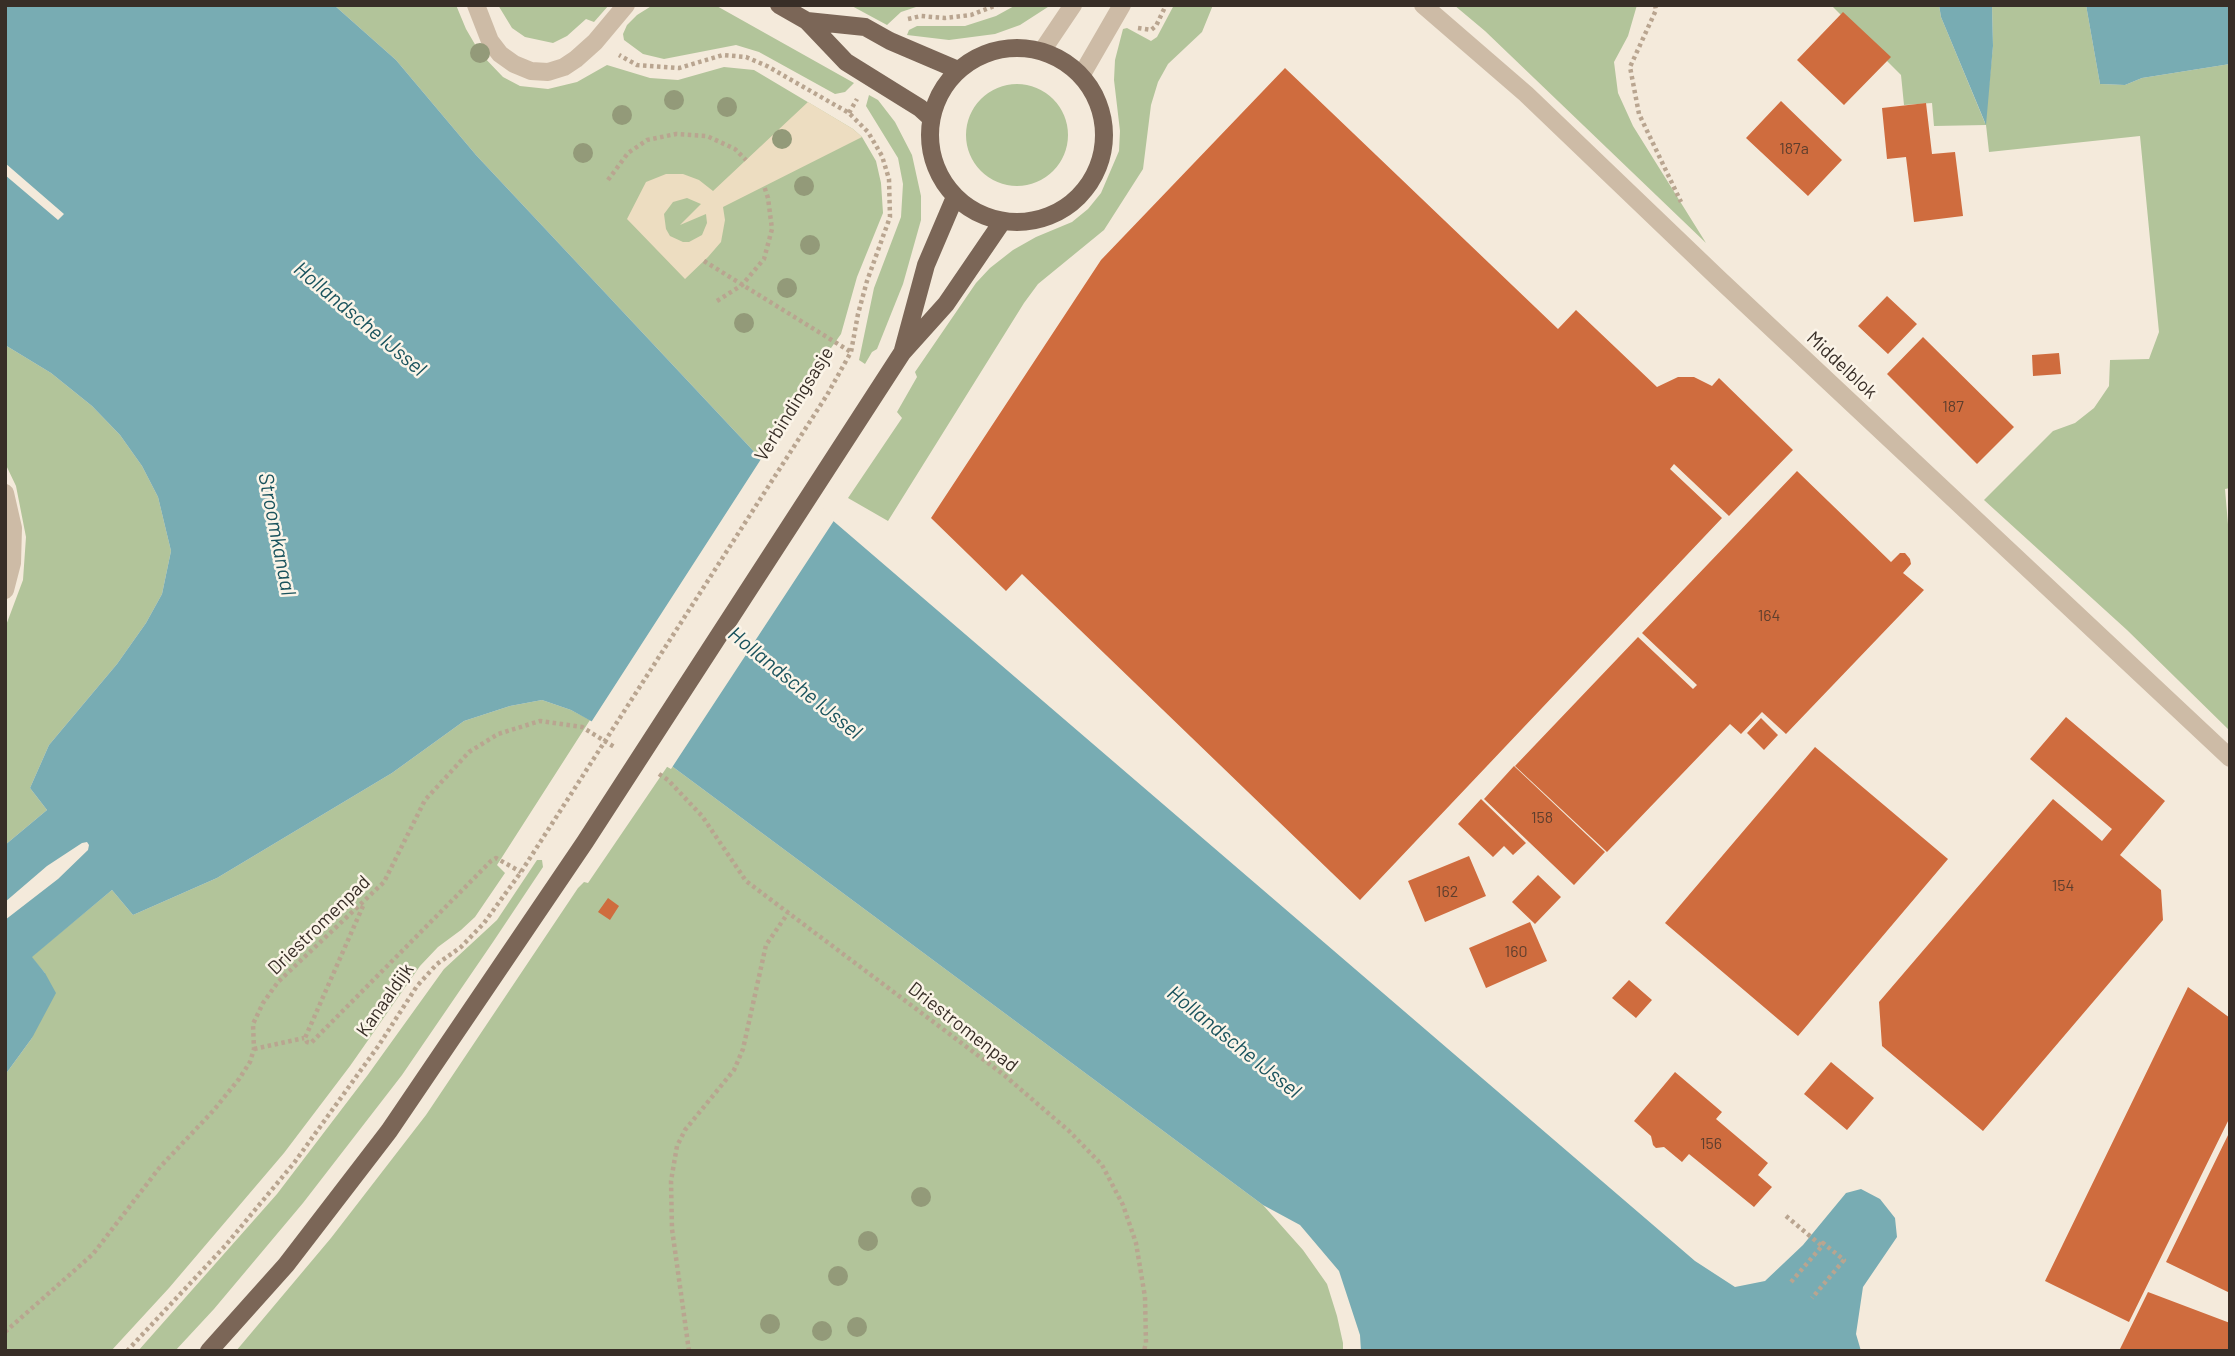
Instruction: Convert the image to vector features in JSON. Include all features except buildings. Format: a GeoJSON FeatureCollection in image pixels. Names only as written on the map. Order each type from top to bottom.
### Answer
{"type":"FeatureCollection","features":[{"type":"Feature","properties":{"kind":"main road"},"geometry":{"type":"LineString","coordinates":[[779,5],[807,21],[846,62],[920,108],[931,118]]}},
{"type":"Feature","properties":{"kind":"main road"},"geometry":{"type":"LineString","coordinates":[[807,21],[865,27],[890,41],[958,70]]}},
{"type":"Feature","properties":{"kind":"main road"},"geometry":{"type":"LineString","coordinates":[[1003,48],[1042,51],[1063,61],[1081,76],[1097,100],[1104,128],[1104,142],[1097,170],[1081,195],[1058,212],[1031,222],[1002,222],[977,214],[955,198],[946,187],[933,161],[929,132],[931,118],[940,92],[958,70],[979,56],[1003,48]]}},
{"type":"Feature","properties":{"kind":"main road"},"geometry":{"type":"LineString","coordinates":[[902,353],[926,265],[955,198]]}},
{"type":"Feature","properties":{"kind":"main road"},"geometry":{"type":"LineString","coordinates":[[209,1351],[286,1265],[389,1131],[585,842],[902,353],[946,304],[1002,222]]}},
{"type":"Feature","properties":{"kind":"street"},"geometry":{"type":"LineString","coordinates":[[476,5],[491,41],[500,54],[531,71],[548,72],[564,68],[595,43],[626,5]]}},
{"type":"Feature","properties":{"kind":"street"},"geometry":{"type":"LineString","coordinates":[[1042,51],[1073,5]]}},
{"type":"Feature","properties":{"kind":"street"},"geometry":{"type":"LineString","coordinates":[[1081,76],[1122,5]]}},
{"type":"Feature","properties":{"kind":"street","name":"Middelblok"},"geometry":{"type":"LineString","coordinates":[[1423,5],[1526,94],[2230,758]]}},
{"type":"Feature","properties":{"kind":"street"},"geometry":{"type":"LineString","coordinates":[[5,493],[13,540],[12,563],[5,590]]}},
{"type":"Feature","properties":{"kind":"path"},"geometry":{"type":"LineString","coordinates":[[1655,5],[1656,10],[1630,67],[1639,114],[1684,208]]}},
{"type":"Feature","properties":{"kind":"path","name":"Verbindingsasje"},"geometry":{"type":"LineString","coordinates":[[595,43],[637,65],[679,68],[723,55],[746,57],[767,66],[849,113],[868,132],[882,156],[889,180],[890,217],[867,281],[851,352],[827,395],[702,589]]}},
{"type":"Feature","properties":{"kind":"path"},"geometry":{"type":"LineString","coordinates":[[608,180],[628,153],[647,140],[676,134],[707,136],[735,149],[746,160]]}},
{"type":"Feature","properties":{"kind":"path"},"geometry":{"type":"LineString","coordinates":[[717,301],[742,285],[764,259],[772,229],[764,186]]}},
{"type":"Feature","properties":{"kind":"path"},"geometry":{"type":"LineString","coordinates":[[704,261],[851,352]]}},
{"type":"Feature","properties":{"kind":"path","name":"Kanaaldijk"},"geometry":{"type":"LineString","coordinates":[[127,1351],[234,1235],[301,1152],[379,1045],[418,986],[437,964],[461,947],[484,923],[521,872],[702,589]]}},
{"type":"Feature","properties":{"kind":"path","name":"Driestromenpad"},"geometry":{"type":"LineString","coordinates":[[5,1332],[93,1254],[160,1167],[239,1079],[250,1062],[254,1049],[253,1024],[263,1003],[278,982],[384,882],[425,800],[469,752],[498,734],[540,721],[582,727]]}},
{"type":"Feature","properties":{"kind":"path","name":"Driestromenpad"},"geometry":{"type":"LineString","coordinates":[[668,780],[702,816],[746,881],[1004,1075],[1069,1131],[1102,1165],[1123,1205],[1136,1243],[1145,1297],[1144,1351]]}},
{"type":"Feature","properties":{"kind":"path"},"geometry":{"type":"LineString","coordinates":[[254,1049],[304,1038],[311,1043],[491,861],[496,858],[521,872]]}},
{"type":"Feature","properties":{"kind":"path"},"geometry":{"type":"LineString","coordinates":[[304,1038],[364,903]]}},
{"type":"Feature","properties":{"kind":"path"},"geometry":{"type":"LineString","coordinates":[[689,1351],[673,1229],[671,1181],[677,1146],[685,1130],[734,1070],[743,1049],[766,945],[788,913]]}},
{"type":"Feature","properties":{"kind":"path"},"geometry":{"type":"LineString","coordinates":[[1786,1216],[1822,1246]]}},
{"type":"Feature","properties":{"kind":"path"},"geometry":{"type":"LineString","coordinates":[[1791,1282],[1823,1243],[1844,1260],[1812,1298]]}},
{"type":"Feature","properties":{"kind":"green space"},"geometry":{"type":"Polygon","coordinates":[[[334,5],[456,5],[480,53],[503,77],[520,86],[548,89],[577,82],[607,65],[650,78],[678,80],[724,67],[754,70],[862,137],[876,161],[883,213],[857,277],[841,334],[799,393],[760,458],[476,155],[396,60],[334,5]]]}},
{"type":"Feature","properties":{"kind":"green space"},"geometry":{"type":"Polygon","coordinates":[[[498,5],[609,5],[594,22],[586,19],[567,36],[553,43],[525,37],[512,28],[498,5]]]}},
{"type":"Feature","properties":{"kind":"green space"},"geometry":{"type":"Polygon","coordinates":[[[653,5],[715,5],[854,83],[845,92],[835,94],[759,52],[736,45],[664,59],[643,54],[624,40],[623,34],[627,25],[637,15],[653,5]]]}},
{"type":"Feature","properties":{"kind":"green space"},"geometry":{"type":"Polygon","coordinates":[[[850,5],[963,5],[916,7],[901,12],[887,25],[850,5]]]}},
{"type":"Feature","properties":{"kind":"green space"},"geometry":{"type":"Polygon","coordinates":[[[1016,5],[1051,5],[1020,25],[995,34],[949,40],[907,35],[909,30],[917,26],[965,26],[996,16],[1016,5]]]}},
{"type":"Feature","properties":{"kind":"green space"},"geometry":{"type":"Polygon","coordinates":[[[1174,5],[1213,5],[1202,32],[1168,64],[1158,82],[1151,105],[1143,169],[1104,230],[1038,284],[888,521],[848,498],[902,418],[897,412],[917,377],[915,372],[976,283],[1013,250],[1072,222],[1088,209],[1101,193],[1119,151],[1120,131],[1114,80],[1115,60],[1123,29],[1127,28],[1151,41],[1157,37],[1174,5]]]}},
{"type":"Feature","properties":{"kind":"green space"},"geometry":{"type":"Polygon","coordinates":[[[1454,5],[1637,5],[1628,36],[1614,62],[1618,93],[1633,126],[1706,243],[1485,31],[1454,5]]]}},
{"type":"Feature","properties":{"kind":"green space"},"geometry":{"type":"Polygon","coordinates":[[[1831,5],[1939,5],[1941,17],[1985,123],[1993,46],[1992,5],[2086,5],[2100,84],[2125,85],[2142,78],[2230,64],[2230,488],[2225,489],[2230,548],[2230,731],[2127,630],[1984,500],[2053,431],[2075,423],[2094,408],[2109,386],[2110,360],[2149,359],[2159,332],[2140,136],[1989,152],[1986,125],[1934,126],[1932,103],[1904,105],[1901,75],[1831,5]]]}},
{"type":"Feature","properties":{"kind":"green space"},"geometry":{"type":"Polygon","coordinates":[[[1017,84],[1036,88],[1053,99],[1064,116],[1068,135],[1064,154],[1053,171],[1036,182],[1017,186],[998,182],[981,171],[970,154],[966,135],[970,116],[981,99],[998,88],[1017,84]]]}},
{"type":"Feature","properties":{"kind":"green space"},"geometry":{"type":"Polygon","coordinates":[[[869,95],[878,100],[895,122],[912,155],[921,196],[921,220],[903,284],[877,349],[865,364],[859,360],[874,288],[901,217],[903,184],[898,158],[866,106],[869,95]]]}},
{"type":"Feature","properties":{"kind":"green space"},"geometry":{"type":"Polygon","coordinates":[[[5,345],[51,373],[92,406],[120,435],[142,466],[158,497],[171,551],[162,594],[146,623],[117,664],[49,745],[30,788],[47,810],[5,845],[5,628],[23,580],[26,537],[16,486],[5,463],[5,345]]]}},
{"type":"Feature","properties":{"kind":"green space"},"geometry":{"type":"Polygon","coordinates":[[[542,700],[590,720],[497,865],[505,873],[475,917],[438,947],[420,966],[350,1066],[284,1153],[169,1288],[111,1351],[5,1351],[5,1075],[32,1038],[45,973],[31,957],[112,890],[133,915],[217,878],[392,773],[464,721],[510,706],[542,700]]]}},
{"type":"Feature","properties":{"kind":"green space"},"geometry":{"type":"Polygon","coordinates":[[[669,764],[1263,1205],[1303,1250],[1327,1284],[1337,1316],[1343,1351],[236,1351],[331,1238],[426,1115],[578,888],[584,882],[588,883],[669,764]]]}},
{"type":"Feature","properties":{"kind":"green space"},"geometry":{"type":"Polygon","coordinates":[[[537,860],[542,860],[543,867],[493,942],[402,1075],[303,1203],[175,1351],[138,1351],[277,1194],[444,969],[497,920],[537,860]]]}},
{"type":"Feature","properties":{"kind":"shaded area"},"geometry":{"type":"Polygon","coordinates":[[[808,102],[862,137],[723,207],[725,220],[721,242],[685,279],[627,219],[646,182],[666,174],[683,174],[699,180],[713,191],[808,102]],[[687,198],[673,202],[664,214],[670,236],[689,242],[702,235],[707,223],[706,214],[680,225],[701,204],[687,198]]]}},
{"type":"Feature","properties":{"kind":"water"},"geometry":{"type":"Polygon","coordinates":[[[5,5],[334,5],[396,60],[476,155],[760,458],[1695,1261],[1735,1287],[1765,1281],[1803,1245],[1846,1193],[1861,1189],[1880,1199],[1895,1218],[1897,1237],[1863,1287],[1856,1334],[1861,1351],[1361,1351],[1360,1335],[1339,1271],[1300,1225],[1263,1205],[669,764],[571,710],[542,700],[510,706],[464,721],[392,773],[217,878],[133,915],[112,890],[32,957],[56,993],[32,1038],[5,1075],[5,920],[58,879],[88,850],[89,845],[87,842],[82,843],[47,866],[5,902],[5,845],[47,810],[30,788],[49,745],[117,664],[146,623],[162,594],[171,551],[158,497],[142,466],[120,435],[92,406],[51,373],[5,345],[5,5]]]}},
{"type":"Feature","properties":{"kind":"water"},"geometry":{"type":"Polygon","coordinates":[[[1939,5],[1992,5],[1993,46],[1986,125],[1941,17],[1939,5]]]}},
{"type":"Feature","properties":{"kind":"water"},"geometry":{"type":"Polygon","coordinates":[[[2086,5],[2230,5],[2230,64],[2142,78],[2125,85],[2100,84],[2086,5]]]}},
{"type":"Feature","properties":{"kind":"pier"},"geometry":{"type":"Polygon","coordinates":[[[5,163],[64,214],[58,220],[5,175],[5,163]]]}},
{"type":"Feature","properties":{"kind":"pier"},"geometry":{"type":"Polygon","coordinates":[[[763,456],[835,519],[671,769],[590,724],[763,456]]]}},
{"type":"Feature","properties":{"kind":"water label","name":"Hollandsche IJssel"},"geometry":{"type":"Point","coordinates":[360,319]}},
{"type":"Feature","properties":{"kind":"water label","name":"Stroomkanaal"},"geometry":{"type":"Point","coordinates":[277,534]}},
{"type":"Feature","properties":{"kind":"water label","name":"Hollandsche IJssel"},"geometry":{"type":"Point","coordinates":[795,683]}},
{"type":"Feature","properties":{"kind":"water label","name":"Hollandsche IJssel"},"geometry":{"type":"Point","coordinates":[1234,1042]}}]}
